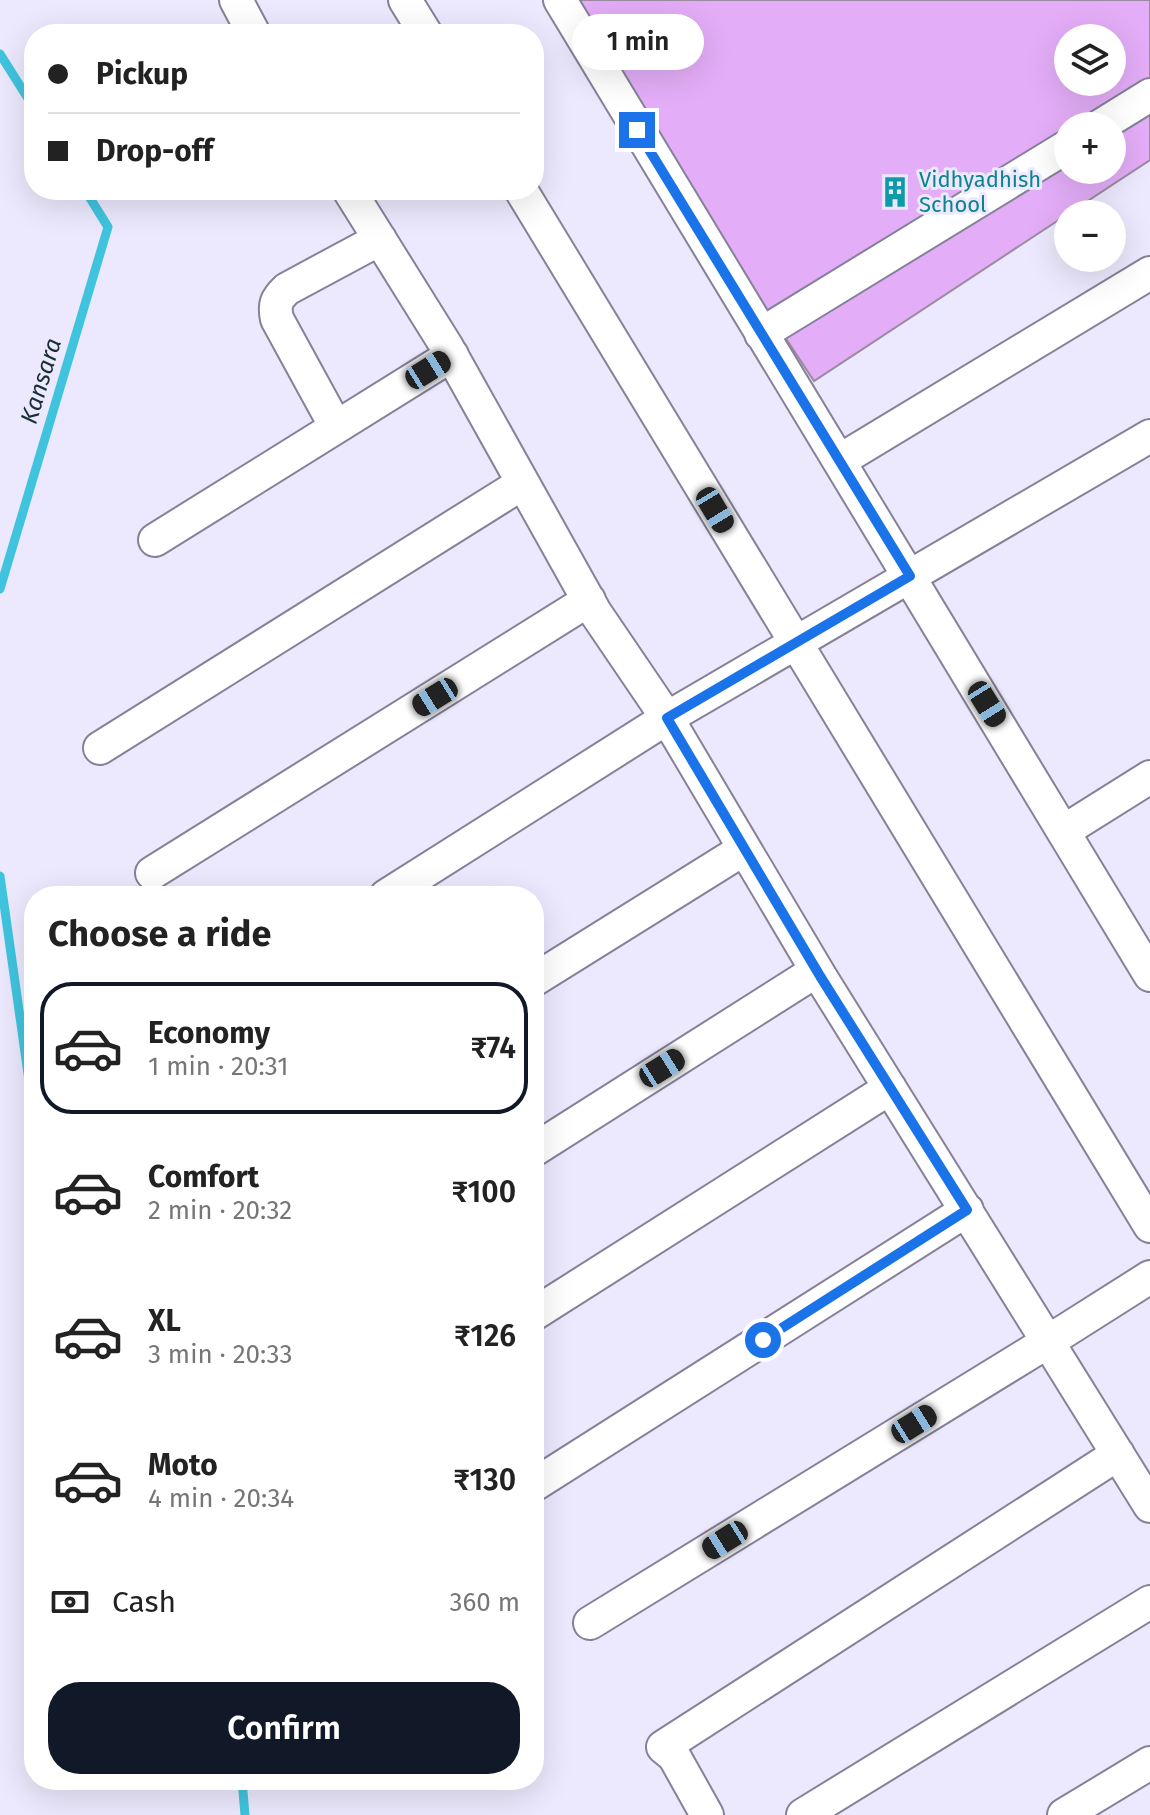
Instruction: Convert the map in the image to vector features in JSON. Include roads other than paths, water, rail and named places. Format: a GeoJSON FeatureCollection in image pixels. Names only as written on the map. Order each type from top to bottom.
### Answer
{"type":"FeatureCollection","features":[{"type":"Feature","properties":{"kind":"street"},"geometry":{"type":"LineString","coordinates":[[236,0],[249,24]]}},
{"type":"Feature","properties":{"kind":"street"},"geometry":{"type":"LineString","coordinates":[[405,0],[420,24]]}},
{"type":"Feature","properties":{"kind":"street"},"geometry":{"type":"LineString","coordinates":[[560,0],[1064,831],[1145,954]]}},
{"type":"Feature","properties":{"kind":"street"},"geometry":{"type":"LineString","coordinates":[[1123,112],[1150,95]]}},
{"type":"Feature","properties":{"kind":"street"},"geometry":{"type":"LineString","coordinates":[[761,334],[1054,155]]}},
{"type":"Feature","properties":{"kind":"street"},"geometry":{"type":"LineString","coordinates":[[355,200],[452,355],[589,600],[667,718],[816,971],[1150,1506]]}},
{"type":"Feature","properties":{"kind":"street"},"geometry":{"type":"LineString","coordinates":[[527,200],[1150,1226]]}},
{"type":"Feature","properties":{"kind":"street"},"geometry":{"type":"LineString","coordinates":[[336,427],[277,319],[274,307],[278,297],[287,289],[380,239]]}},
{"type":"Feature","properties":{"kind":"street"},"geometry":{"type":"LineString","coordinates":[[839,461],[1150,273]]}},
{"type":"Feature","properties":{"kind":"street"},"geometry":{"type":"LineString","coordinates":[[155,540],[452,355]]}},
{"type":"Feature","properties":{"kind":"street"},"geometry":{"type":"LineString","coordinates":[[402,886],[667,718],[1150,436]]}},
{"type":"Feature","properties":{"kind":"street"},"geometry":{"type":"LineString","coordinates":[[100,748],[523,483]]}},
{"type":"Feature","properties":{"kind":"street"},"geometry":{"type":"LineString","coordinates":[[152,873],[589,600]]}},
{"type":"Feature","properties":{"kind":"street"},"geometry":{"type":"LineString","coordinates":[[1064,831],[1150,777]]}},
{"type":"Feature","properties":{"kind":"street"},"geometry":{"type":"LineString","coordinates":[[544,974],[744,849]]}},
{"type":"Feature","properties":{"kind":"street"},"geometry":{"type":"LineString","coordinates":[[544,1144],[816,971]]}},
{"type":"Feature","properties":{"kind":"street"},"geometry":{"type":"LineString","coordinates":[[544,1308],[890,1088]]}},
{"type":"Feature","properties":{"kind":"street"},"geometry":{"type":"LineString","coordinates":[[544,1479],[967,1210]]}},
{"type":"Feature","properties":{"kind":"street"},"geometry":{"type":"LineString","coordinates":[[590,1623],[1150,1277]]}},
{"type":"Feature","properties":{"kind":"street"},"geometry":{"type":"LineString","coordinates":[[707,1815],[674,1756],[663,1747],[1118,1454]]}},
{"type":"Feature","properties":{"kind":"street"},"geometry":{"type":"LineString","coordinates":[[803,1815],[1150,1602]]}},
{"type":"Feature","properties":{"kind":"street"},"geometry":{"type":"LineString","coordinates":[[1064,1815],[1150,1763]]}},
{"type":"Feature","properties":{"kind":"waterway","name":"Kansara"},"geometry":{"type":"LineString","coordinates":[[0,54],[24,92]]}},
{"type":"Feature","properties":{"kind":"waterway","name":"Kansara"},"geometry":{"type":"LineString","coordinates":[[0,589],[108,227],[91,200]]}},
{"type":"Feature","properties":{"kind":"waterway","name":"Kansara"},"geometry":{"type":"LineString","coordinates":[[0,876],[24,1045]]}},
{"type":"Feature","properties":{"kind":"waterway","name":"Kansara"},"geometry":{"type":"LineString","coordinates":[[243,1790],[245,1815]]}},
{"type":"Feature","properties":{"kind":"place","name":"Vidhyadhish School"},"geometry":{"type":"Point","coordinates":[895,192]}}]}
